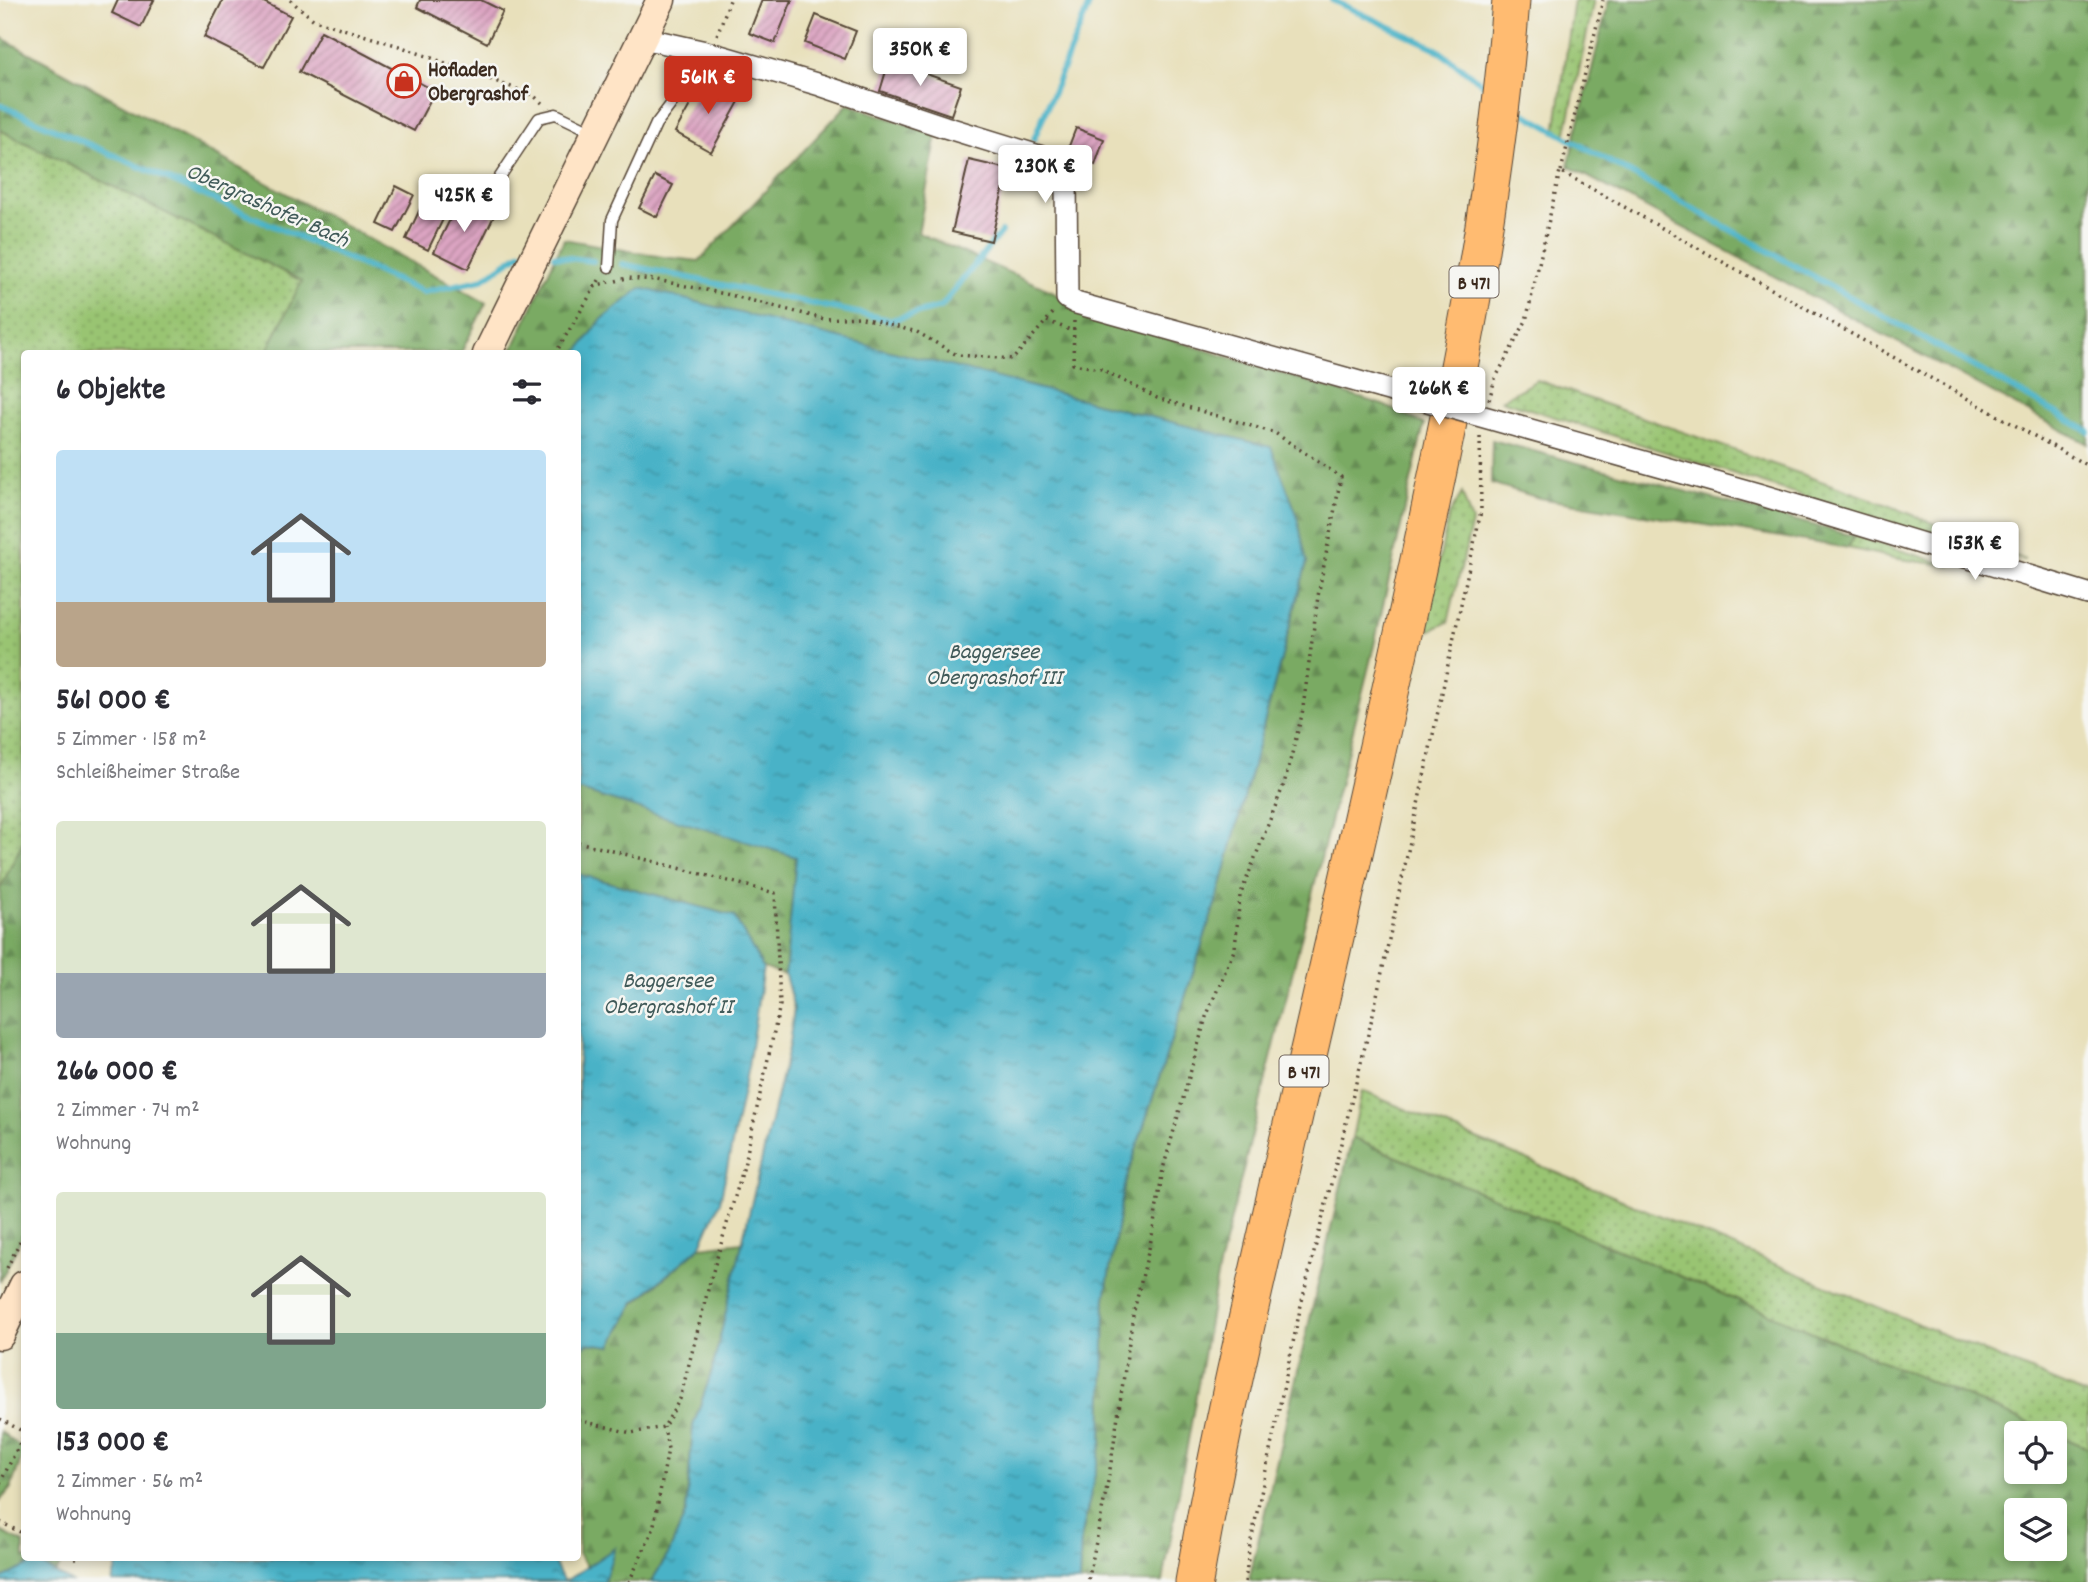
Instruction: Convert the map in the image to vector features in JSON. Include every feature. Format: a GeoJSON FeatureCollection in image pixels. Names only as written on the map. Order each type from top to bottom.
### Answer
{"type":"FeatureCollection","features":[{"type":"Feature","properties":{"kind":"highway","name":"B 471"},"geometry":{"type":"LineString","coordinates":[[1194,1582],[1256,1279],[1441,458],[1468,320],[1490,180],[1511,0]]}},
{"type":"Feature","properties":{"kind":"main road"},"geometry":{"type":"LineString","coordinates":[[489,350],[661,0]]}},
{"type":"Feature","properties":{"kind":"main road"},"geometry":{"type":"LineString","coordinates":[[0,1335],[15,1278]]}},
{"type":"Feature","properties":{"kind":"street"},"geometry":{"type":"LineString","coordinates":[[643,38],[710,53],[820,85],[1042,157],[1066,178],[1072,300],[1758,494],[2088,594]]}},
{"type":"Feature","properties":{"kind":"lane"},"geometry":{"type":"LineString","coordinates":[[609,267],[612,220],[656,124],[710,53]]}},
{"type":"Feature","properties":{"kind":"lane"},"geometry":{"type":"LineString","coordinates":[[484,201],[540,118],[556,114],[596,133]]}},
{"type":"Feature","properties":{"kind":"path"},"geometry":{"type":"LineString","coordinates":[[290,0],[314,20],[399,46],[533,95],[556,114]]}},
{"type":"Feature","properties":{"kind":"path"},"geometry":{"type":"LineString","coordinates":[[710,53],[730,0]]}},
{"type":"Feature","properties":{"kind":"path"},"geometry":{"type":"LineString","coordinates":[[1489,401],[1495,379],[1526,321],[1603,0]]}},
{"type":"Feature","properties":{"kind":"path"},"geometry":{"type":"LineString","coordinates":[[1560,172],[2088,466]]}},
{"type":"Feature","properties":{"kind":"path"},"geometry":{"type":"LineString","coordinates":[[557,350],[594,286],[609,267]]}},
{"type":"Feature","properties":{"kind":"path"},"geometry":{"type":"LineString","coordinates":[[594,286],[627,278],[657,280],[824,319],[859,317],[917,332],[957,355],[1013,359],[1047,321],[1072,300]]}},
{"type":"Feature","properties":{"kind":"path"},"geometry":{"type":"LineString","coordinates":[[1072,300],[1073,364],[1101,369],[1157,398],[1275,433],[1341,477],[1318,596],[1302,715],[1284,784],[1240,896],[1235,947],[1206,1017],[1163,1170],[1152,1236],[1133,1315],[1109,1476],[1088,1582]]}},
{"type":"Feature","properties":{"kind":"path"},"geometry":{"type":"LineString","coordinates":[[1047,321],[1073,331]]}},
{"type":"Feature","properties":{"kind":"path"},"geometry":{"type":"LineString","coordinates":[[1245,1582],[1249,1550],[1301,1305],[1373,1014],[1479,524],[1480,433],[1483,422]]}},
{"type":"Feature","properties":{"kind":"path"},"geometry":{"type":"LineString","coordinates":[[581,843],[775,893],[780,1005],[744,1166],[711,1278],[680,1399],[664,1427],[668,1449],[653,1530],[629,1582]]}},
{"type":"Feature","properties":{"kind":"path"},"geometry":{"type":"LineString","coordinates":[[15,1278],[21,1248]]}},
{"type":"Feature","properties":{"kind":"path"},"geometry":{"type":"LineString","coordinates":[[0,1419],[21,1432]]}},
{"type":"Feature","properties":{"kind":"path"},"geometry":{"type":"LineString","coordinates":[[581,1421],[631,1433],[664,1427]]}},
{"type":"Feature","properties":{"kind":"path"},"geometry":{"type":"LineString","coordinates":[[0,1483],[21,1440]]}},
{"type":"Feature","properties":{"kind":"path"},"geometry":{"type":"LineString","coordinates":[[0,1522],[21,1532]]}},
{"type":"Feature","properties":{"kind":"green space"},"geometry":{"type":"Polygon","coordinates":[[[1574,0],[1594,0],[1565,137],[1555,133],[1574,0]]]}},
{"type":"Feature","properties":{"kind":"green space"},"geometry":{"type":"Polygon","coordinates":[[[1609,0],[2088,0],[2088,444],[1568,166],[1609,0]]]}},
{"type":"Feature","properties":{"kind":"green space"},"geometry":{"type":"Polygon","coordinates":[[[0,37],[486,303],[462,350],[268,350],[302,281],[0,130],[0,37]]]}},
{"type":"Feature","properties":{"kind":"green space"},"geometry":{"type":"Polygon","coordinates":[[[848,104],[937,135],[918,233],[1052,291],[1073,309],[1383,405],[1424,424],[1373,650],[1218,1271],[1163,1582],[1079,1582],[1081,1539],[1102,1442],[1105,1298],[1124,1187],[1220,889],[1307,562],[601,320],[579,350],[512,350],[564,239],[699,261],[848,104]]]}},
{"type":"Feature","properties":{"kind":"green space"},"geometry":{"type":"Polygon","coordinates":[[[0,130],[302,281],[268,350],[21,350],[21,846],[0,889],[0,130]]]}},
{"type":"Feature","properties":{"kind":"green space"},"geometry":{"type":"Polygon","coordinates":[[[1537,380],[1888,505],[2025,560],[1883,521],[1501,400],[1537,380]]]}},
{"type":"Feature","properties":{"kind":"green space"},"geometry":{"type":"Polygon","coordinates":[[[1492,440],[1854,536],[1848,548],[1539,498],[1491,483],[1492,440]]]}},
{"type":"Feature","properties":{"kind":"green space"},"geometry":{"type":"Polygon","coordinates":[[[1462,493],[1472,522],[1448,622],[1429,631],[1428,613],[1449,515],[1462,493]]]}},
{"type":"Feature","properties":{"kind":"green space"},"geometry":{"type":"Polygon","coordinates":[[[1854,536],[1952,566],[1899,559],[1848,548],[1854,536]]]}},
{"type":"Feature","properties":{"kind":"green space"},"geometry":{"type":"Polygon","coordinates":[[[581,791],[796,856],[785,975],[763,968],[734,916],[581,875],[581,791]]]}},
{"type":"Feature","properties":{"kind":"green space"},"geometry":{"type":"Polygon","coordinates":[[[21,846],[21,1239],[0,1282],[0,889],[21,846]]]}},
{"type":"Feature","properties":{"kind":"green space"},"geometry":{"type":"Polygon","coordinates":[[[1362,1091],[2088,1395],[2088,1448],[2067,1439],[2067,1421],[2024,1421],[1352,1138],[1362,1091]]]}},
{"type":"Feature","properties":{"kind":"green space"},"geometry":{"type":"Polygon","coordinates":[[[1352,1138],[2024,1421],[2004,1421],[2004,1484],[2067,1484],[2067,1439],[2088,1448],[2088,1582],[1249,1580],[1352,1138]]]}},
{"type":"Feature","properties":{"kind":"green space"},"geometry":{"type":"Polygon","coordinates":[[[743,1242],[712,1371],[693,1426],[686,1512],[669,1553],[651,1582],[604,1582],[614,1549],[587,1567],[581,1558],[581,1350],[587,1343],[611,1346],[634,1304],[700,1247],[743,1242]]]}},
{"type":"Feature","properties":{"kind":"green space"},"geometry":{"type":"Polygon","coordinates":[[[0,1431],[21,1448],[21,1459],[11,1488],[0,1501],[0,1431]]]}},
{"type":"Feature","properties":{"kind":"green space"},"geometry":{"type":"Polygon","coordinates":[[[0,1531],[21,1542],[21,1561],[62,1561],[56,1573],[36,1562],[0,1579],[0,1531]]]}},
{"type":"Feature","properties":{"kind":"water","name":"Baggersee Obergrashof III"},"geometry":{"type":"Polygon","coordinates":[[[641,288],[1271,447],[1296,512],[1307,562],[1220,889],[1124,1187],[1105,1298],[1102,1442],[1081,1539],[1079,1582],[651,1582],[669,1553],[686,1512],[693,1426],[712,1371],[789,1044],[794,1009],[785,975],[796,857],[581,791],[579,350],[601,320],[641,288]]]}},
{"type":"Feature","properties":{"kind":"water","name":"Baggersee Obergrashof II"},"geometry":{"type":"Polygon","coordinates":[[[581,875],[734,916],[763,968],[748,1067],[720,1202],[700,1247],[634,1303],[611,1346],[587,1343],[581,1350],[581,875]]]}},
{"type":"Feature","properties":{"kind":"water"},"geometry":{"type":"Polygon","coordinates":[[[615,1548],[604,1582],[564,1582],[615,1548]]]}},
{"type":"Feature","properties":{"kind":"water"},"geometry":{"type":"Polygon","coordinates":[[[118,1561],[554,1561],[564,1582],[112,1582],[118,1561]]]}},
{"type":"Feature","properties":{"kind":"water"},"geometry":{"type":"Polygon","coordinates":[[[36,1562],[71,1582],[0,1582],[0,1579],[36,1562]]]}},
{"type":"Feature","properties":{"kind":"building"},"geometry":{"type":"Polygon","coordinates":[[[118,0],[154,0],[141,27],[112,13],[118,0]]]}},
{"type":"Feature","properties":{"kind":"building"},"geometry":{"type":"Polygon","coordinates":[[[223,0],[260,0],[291,16],[264,67],[204,37],[223,0]]]}},
{"type":"Feature","properties":{"kind":"building"},"geometry":{"type":"Polygon","coordinates":[[[420,0],[481,0],[503,11],[487,43],[417,7],[420,0]]]}},
{"type":"Feature","properties":{"kind":"building"},"geometry":{"type":"Polygon","coordinates":[[[762,0],[792,0],[775,43],[749,33],[762,0]]]}},
{"type":"Feature","properties":{"kind":"building"},"geometry":{"type":"Polygon","coordinates":[[[816,15],[856,31],[845,59],[805,43],[816,15]]]}},
{"type":"Feature","properties":{"kind":"building"},"geometry":{"type":"Polygon","coordinates":[[[321,31],[435,91],[414,131],[299,72],[321,31]]]}},
{"type":"Feature","properties":{"kind":"building"},"geometry":{"type":"Polygon","coordinates":[[[889,61],[961,86],[951,115],[880,91],[889,61]]]}},
{"type":"Feature","properties":{"kind":"building"},"geometry":{"type":"Polygon","coordinates":[[[704,80],[740,100],[711,152],[675,132],[704,80]]]}},
{"type":"Feature","properties":{"kind":"building"},"geometry":{"type":"Polygon","coordinates":[[[1076,128],[1104,139],[1095,165],[1066,154],[1076,128]]]}},
{"type":"Feature","properties":{"kind":"building"},"geometry":{"type":"Polygon","coordinates":[[[969,160],[1008,169],[991,241],[952,232],[969,160]]]}},
{"type":"Feature","properties":{"kind":"building"},"geometry":{"type":"Polygon","coordinates":[[[655,176],[673,185],[657,217],[639,208],[655,176]]]}},
{"type":"Feature","properties":{"kind":"building"},"geometry":{"type":"Polygon","coordinates":[[[396,186],[414,195],[395,232],[378,224],[396,186]]]}},
{"type":"Feature","properties":{"kind":"building"},"geometry":{"type":"Polygon","coordinates":[[[426,196],[449,207],[428,250],[406,239],[426,196]]]}},
{"type":"Feature","properties":{"kind":"building"},"geometry":{"type":"Polygon","coordinates":[[[460,199],[494,216],[468,269],[434,252],[460,199]]]}},
{"type":"Feature","properties":{"kind":"waterway"},"geometry":{"type":"LineString","coordinates":[[1034,139],[1091,0]]}},
{"type":"Feature","properties":{"kind":"waterway"},"geometry":{"type":"LineString","coordinates":[[1332,0],[1435,48],[1484,85]]}},
{"type":"Feature","properties":{"kind":"waterway","name":"Obergrashofer Bach"},"geometry":{"type":"LineString","coordinates":[[0,105],[423,292],[481,280],[521,253]]}},
{"type":"Feature","properties":{"kind":"waterway"},"geometry":{"type":"LineString","coordinates":[[1518,110],[2088,431]]}},
{"type":"Feature","properties":{"kind":"waterway"},"geometry":{"type":"LineString","coordinates":[[622,264],[891,320],[941,307],[1001,232]]}},
{"type":"Feature","properties":{"kind":"waterway"},"geometry":{"type":"LineString","coordinates":[[554,256],[593,261]]}},
{"type":"Feature","properties":{"kind":"place","name":"Hofladen Obergrashof"},"geometry":{"type":"Point","coordinates":[404,81]}}]}
